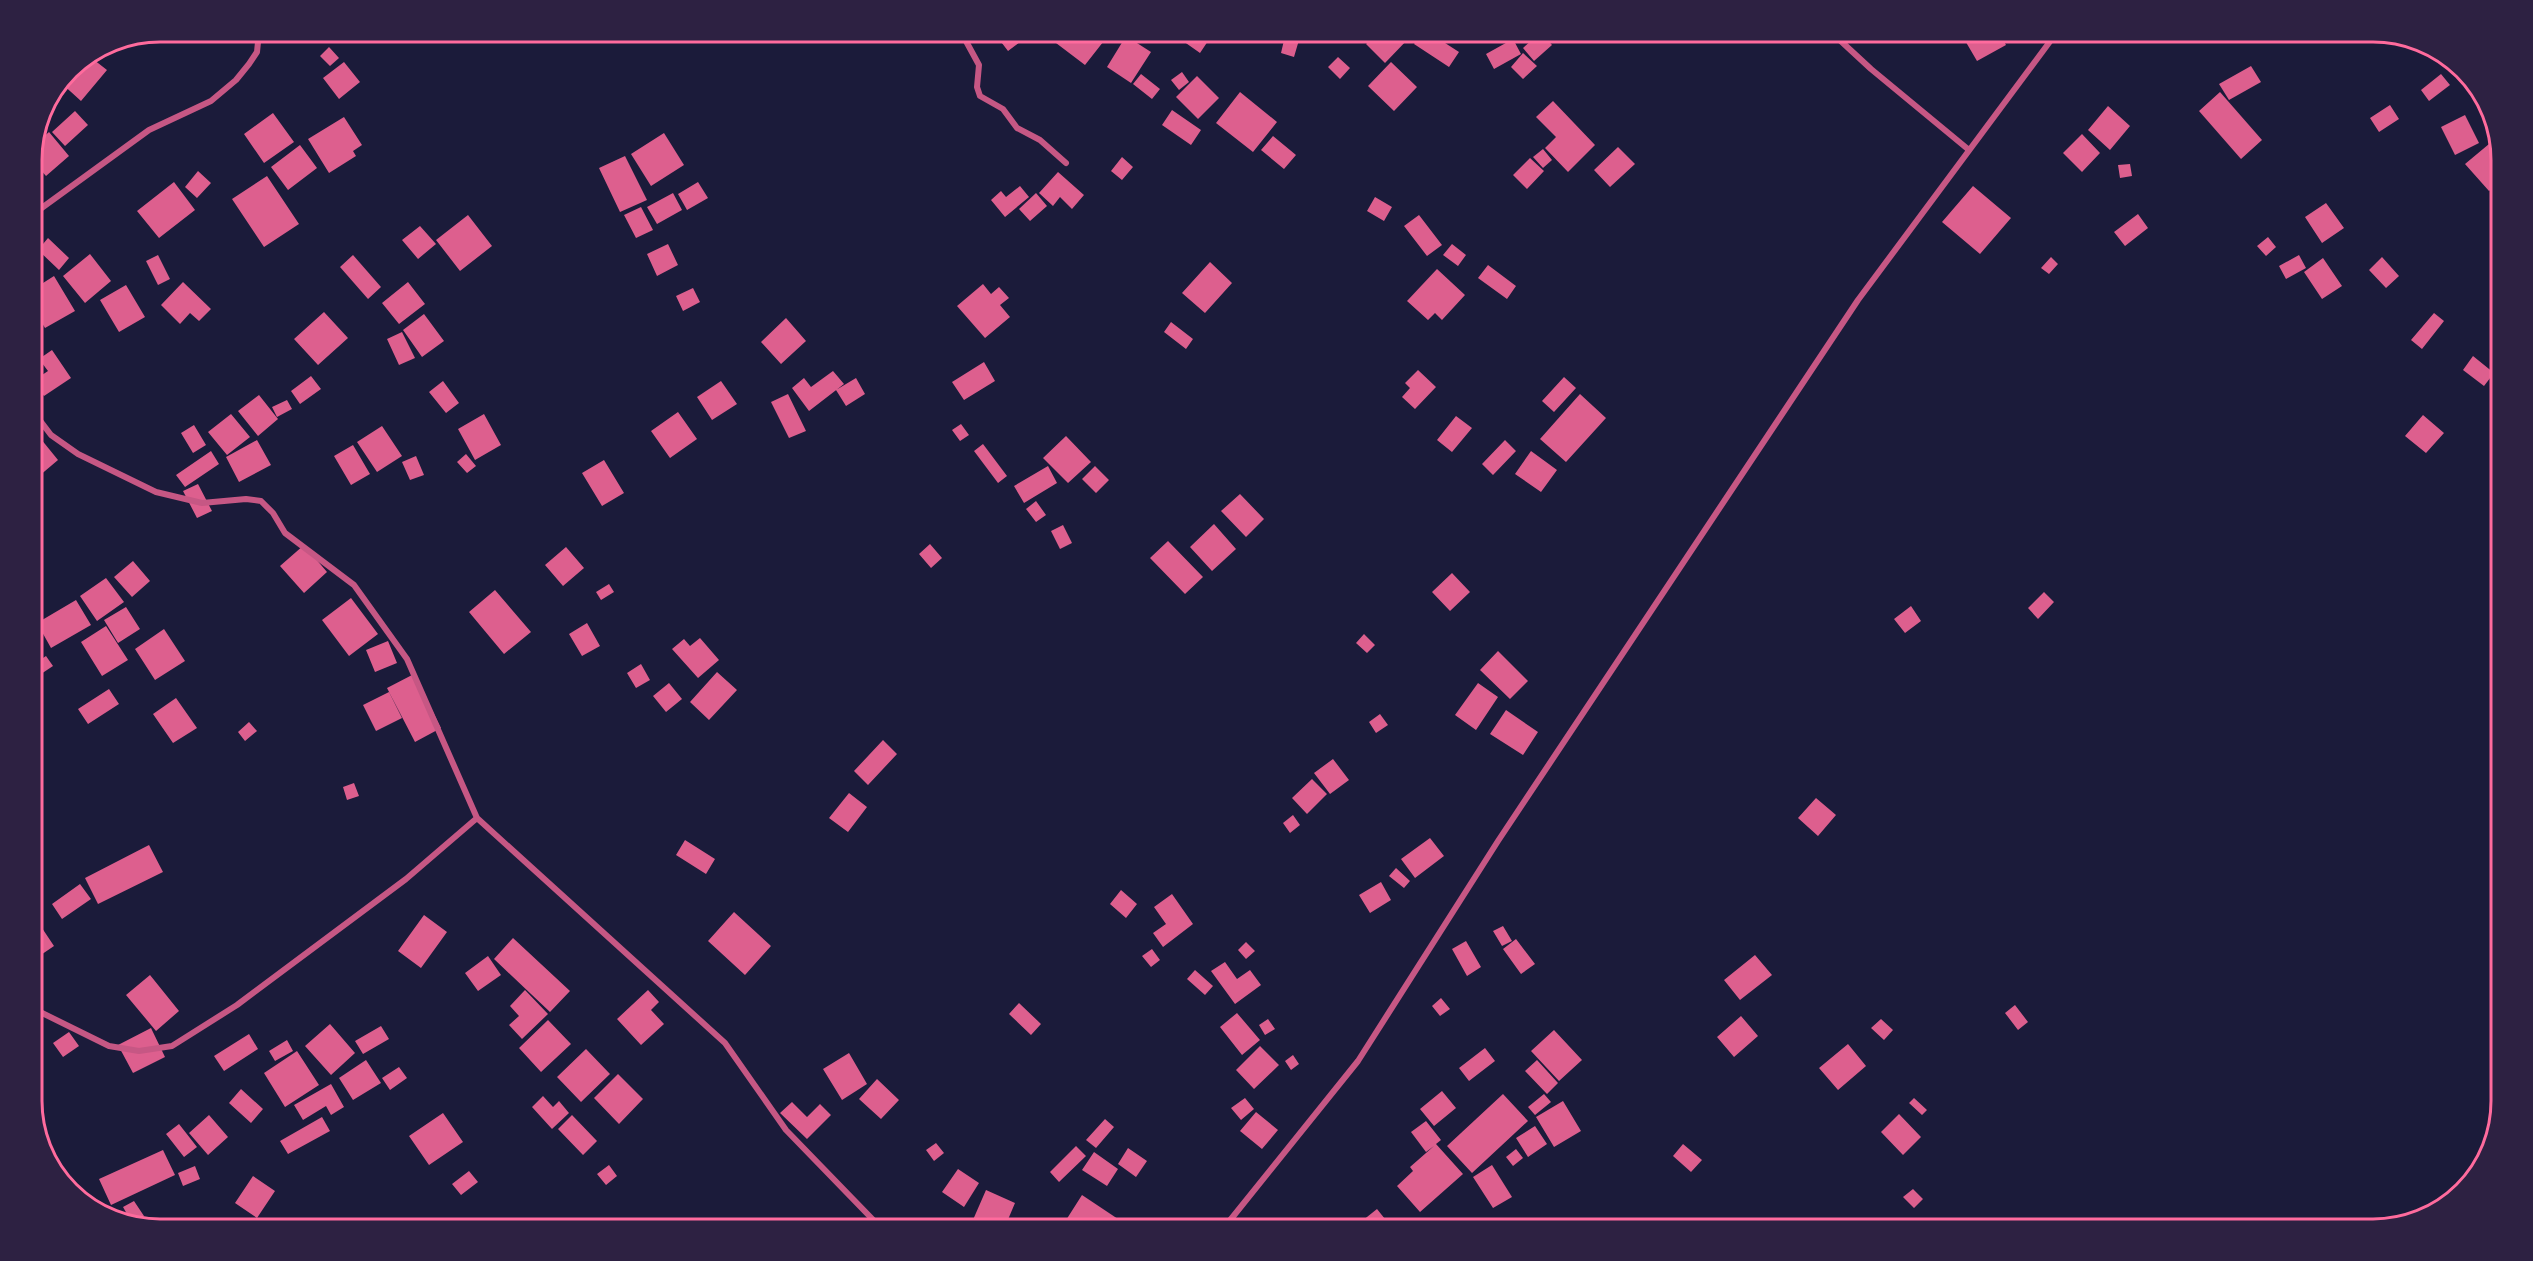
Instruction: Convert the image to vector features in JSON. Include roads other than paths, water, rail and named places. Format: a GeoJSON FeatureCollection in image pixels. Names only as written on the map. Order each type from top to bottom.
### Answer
{"type":"FeatureCollection","features":[{"type":"Feature","properties":{"kind":"street"},"geometry":{"type":"LineString","coordinates":[[42,208],[149,130],[211,101],[236,80],[249,64],[256,52],[258,42]]}},
{"type":"Feature","properties":{"kind":"street"},"geometry":{"type":"LineString","coordinates":[[966,42],[979,65],[977,87],[980,96],[1003,109],[1017,128],[1040,140],[1066,163]]}},
{"type":"Feature","properties":{"kind":"street"},"geometry":{"type":"LineString","coordinates":[[1842,42],[1969,150]]}},
{"type":"Feature","properties":{"kind":"street"},"geometry":{"type":"LineString","coordinates":[[1232,1219],[1358,1061],[1498,841],[1858,300],[2050,42]]}},
{"type":"Feature","properties":{"kind":"street"},"geometry":{"type":"LineString","coordinates":[[42,423],[51,435],[78,454],[156,492],[202,503],[246,499],[261,501],[273,513],[285,533],[354,585],[407,659],[477,818],[725,1043],[786,1130],[871,1219]]}},
{"type":"Feature","properties":{"kind":"street"},"geometry":{"type":"LineString","coordinates":[[42,1013],[109,1046],[139,1051],[172,1046],[237,1005],[406,879],[477,818]]}}]}
